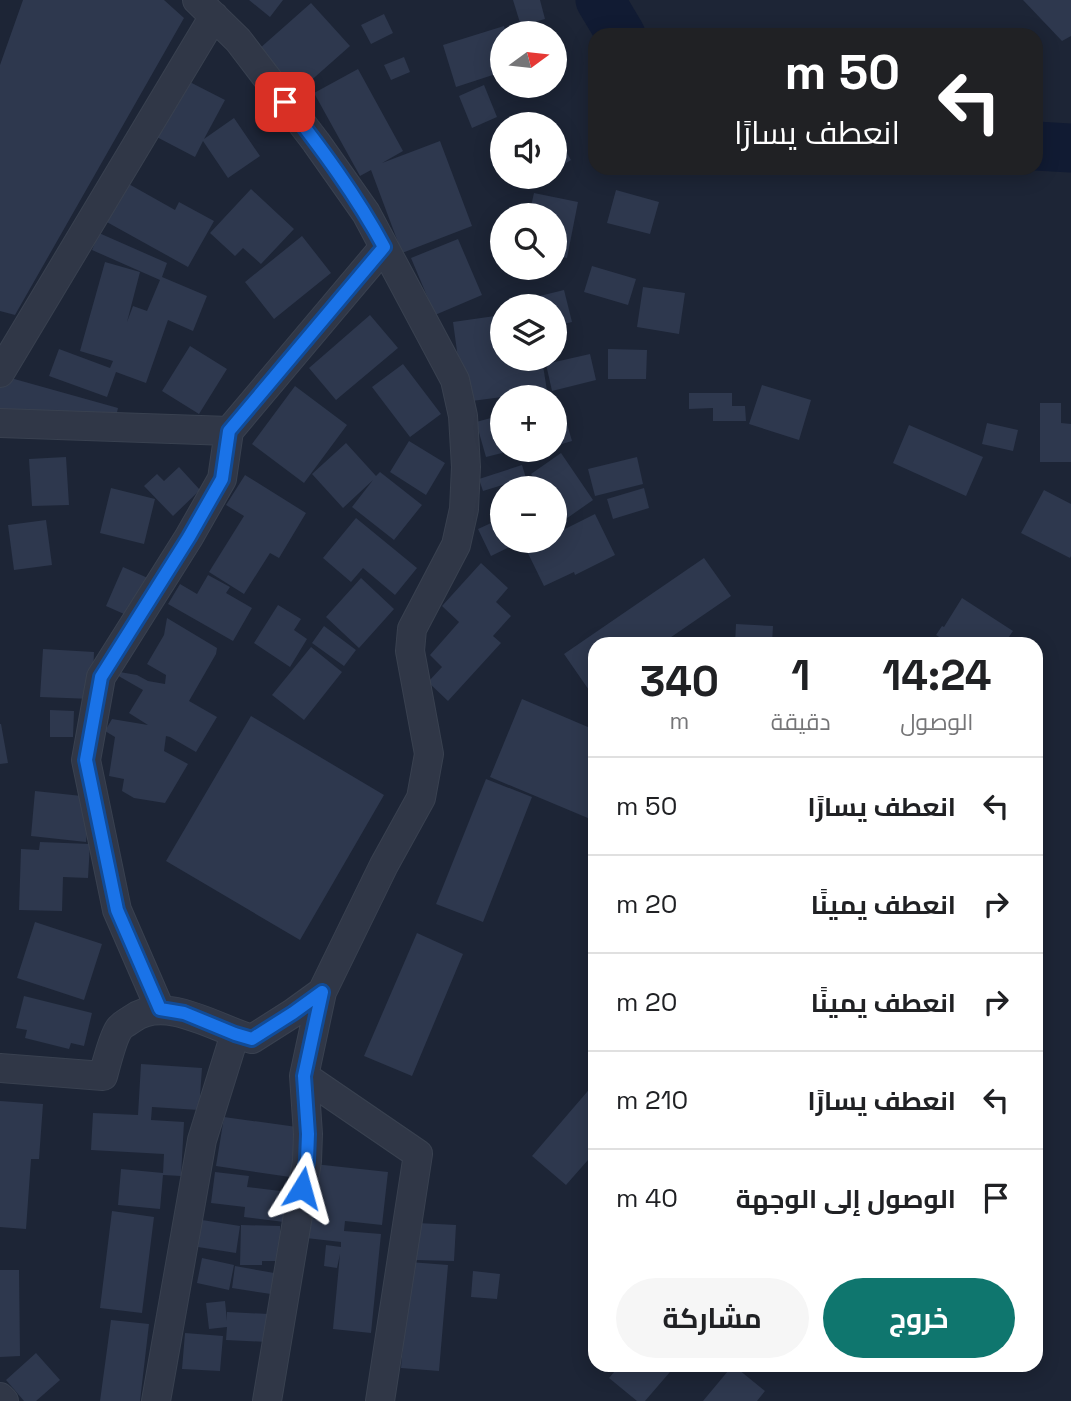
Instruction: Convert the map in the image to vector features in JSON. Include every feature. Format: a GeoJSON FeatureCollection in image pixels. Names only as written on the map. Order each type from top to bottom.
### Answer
{"type":"FeatureCollection","features":[{"type":"Feature","properties":{"kind":"street"},"geometry":{"type":"LineString","coordinates":[[0,373],[205,8],[238,40],[366,213],[455,380],[463,416],[466,467],[464,509],[456,545],[412,629],[410,651],[429,754],[421,798],[322,992],[304,1076],[307,1161],[267,1401]]}},
{"type":"Feature","properties":{"kind":"street"},"geometry":{"type":"LineString","coordinates":[[160,1009],[117,910],[86,760],[101,677],[222,479],[229,431],[384,247]]}},
{"type":"Feature","properties":{"kind":"street"},"geometry":{"type":"LineString","coordinates":[[0,423],[229,431]]}},
{"type":"Feature","properties":{"kind":"street"},"geometry":{"type":"LineString","coordinates":[[0,1068],[103,1076],[119,1028],[136,1015],[160,1009],[184,1013],[252,1039],[322,992]]}},
{"type":"Feature","properties":{"kind":"street"},"geometry":{"type":"LineString","coordinates":[[156,1401],[202,1140],[235,1034]]}},
{"type":"Feature","properties":{"kind":"street"},"geometry":{"type":"LineString","coordinates":[[304,1076],[418,1154],[380,1401]]}},
{"type":"Feature","properties":{"kind":"street"},"geometry":{"type":"LineString","coordinates":[[0,1397],[4,1401]]}},
{"type":"Feature","properties":{"kind":"building"},"geometry":{"type":"Polygon","coordinates":[[[23,0],[164,0],[184,18],[15,315],[0,311],[0,65],[23,0]]]}},
{"type":"Feature","properties":{"kind":"building"},"geometry":{"type":"Polygon","coordinates":[[[249,0],[283,0],[270,17],[249,0]]]}},
{"type":"Feature","properties":{"kind":"building"},"geometry":{"type":"Polygon","coordinates":[[[513,0],[540,0],[545,19],[519,21],[513,0]]]}},
{"type":"Feature","properties":{"kind":"building"},"geometry":{"type":"Polygon","coordinates":[[[1023,0],[1071,0],[1071,36],[1062,41],[1023,0]]]}},
{"type":"Feature","properties":{"kind":"building"},"geometry":{"type":"Polygon","coordinates":[[[311,3],[350,46],[298,92],[259,49],[311,3]]]}},
{"type":"Feature","properties":{"kind":"building"},"geometry":{"type":"Polygon","coordinates":[[[384,14],[393,33],[371,44],[361,25],[384,14]]]}},
{"type":"Feature","properties":{"kind":"building"},"geometry":{"type":"Polygon","coordinates":[[[490,30],[490,76],[456,87],[443,45],[490,30]]]}},
{"type":"Feature","properties":{"kind":"building"},"geometry":{"type":"Polygon","coordinates":[[[404,57],[410,72],[391,80],[384,65],[404,57]]]}},
{"type":"Feature","properties":{"kind":"building"},"geometry":{"type":"Polygon","coordinates":[[[358,69],[403,151],[382,163],[440,141],[472,226],[402,253],[371,170],[360,176],[314,93],[358,69]]]}},
{"type":"Feature","properties":{"kind":"building"},"geometry":{"type":"Polygon","coordinates":[[[180,77],[225,100],[204,139],[234,118],[260,156],[228,178],[203,141],[195,157],[151,134],[180,77]]]}},
{"type":"Feature","properties":{"kind":"building"},"geometry":{"type":"Polygon","coordinates":[[[484,85],[495,112],[490,112],[490,120],[472,128],[459,96],[484,85]]]}},
{"type":"Feature","properties":{"kind":"building"},"geometry":{"type":"Polygon","coordinates":[[[127,183],[175,210],[179,202],[214,221],[188,267],[105,221],[127,183]]]}},
{"type":"Feature","properties":{"kind":"building"},"geometry":{"type":"Polygon","coordinates":[[[251,189],[294,229],[261,264],[243,248],[235,256],[210,233],[251,189]]]}},
{"type":"Feature","properties":{"kind":"building"},"geometry":{"type":"Polygon","coordinates":[[[616,190],[659,202],[650,234],[607,223],[616,190]]]}},
{"type":"Feature","properties":{"kind":"building"},"geometry":{"type":"Polygon","coordinates":[[[534,193],[578,202],[567,258],[567,203],[532,203],[534,193]]]}},
{"type":"Feature","properties":{"kind":"building"},"geometry":{"type":"Polygon","coordinates":[[[99,233],[167,263],[162,277],[207,296],[193,331],[168,320],[146,383],[116,372],[107,397],[49,376],[59,349],[110,368],[113,361],[80,351],[105,262],[140,272],[127,322],[133,306],[147,311],[160,280],[92,250],[99,233]]]}},
{"type":"Feature","properties":{"kind":"building"},"geometry":{"type":"Polygon","coordinates":[[[302,236],[331,273],[274,319],[245,282],[302,236]]]}},
{"type":"Feature","properties":{"kind":"building"},"geometry":{"type":"Polygon","coordinates":[[[458,239],[482,295],[435,315],[411,258],[458,239]]]}},
{"type":"Feature","properties":{"kind":"building"},"geometry":{"type":"Polygon","coordinates":[[[592,266],[636,279],[628,305],[584,292],[592,266]]]}},
{"type":"Feature","properties":{"kind":"building"},"geometry":{"type":"Polygon","coordinates":[[[643,287],[685,293],[679,334],[637,327],[643,287]]]}},
{"type":"Feature","properties":{"kind":"building"},"geometry":{"type":"Polygon","coordinates":[[[564,290],[565,294],[548,294],[564,290]]]}},
{"type":"Feature","properties":{"kind":"building"},"geometry":{"type":"Polygon","coordinates":[[[567,302],[572,322],[567,323],[567,302]]]}},
{"type":"Feature","properties":{"kind":"building"},"geometry":{"type":"Polygon","coordinates":[[[370,315],[398,348],[336,400],[309,368],[370,315]]]}},
{"type":"Feature","properties":{"kind":"building"},"geometry":{"type":"Polygon","coordinates":[[[490,317],[490,371],[544,371],[546,385],[490,385],[490,399],[464,402],[453,322],[490,317]]]}},
{"type":"Feature","properties":{"kind":"building"},"geometry":{"type":"Polygon","coordinates":[[[190,346],[227,369],[199,414],[162,391],[190,346]]]}},
{"type":"Feature","properties":{"kind":"building"},"geometry":{"type":"Polygon","coordinates":[[[608,349],[647,350],[646,379],[608,379],[608,349]]]}},
{"type":"Feature","properties":{"kind":"building"},"geometry":{"type":"Polygon","coordinates":[[[590,354],[596,380],[567,387],[567,385],[551,385],[548,371],[567,371],[567,359],[590,354]]]}},
{"type":"Feature","properties":{"kind":"building"},"geometry":{"type":"Polygon","coordinates":[[[403,364],[441,414],[410,437],[372,387],[403,364]]]}},
{"type":"Feature","properties":{"kind":"building"},"geometry":{"type":"Polygon","coordinates":[[[0,375],[118,408],[114,425],[98,421],[92,441],[0,415],[0,375]]]}},
{"type":"Feature","properties":{"kind":"building"},"geometry":{"type":"Polygon","coordinates":[[[762,385],[811,400],[799,440],[749,424],[762,385]]]}},
{"type":"Feature","properties":{"kind":"building"},"geometry":{"type":"Polygon","coordinates":[[[295,386],[347,425],[304,483],[252,444],[295,386]]]}},
{"type":"Feature","properties":{"kind":"building"},"geometry":{"type":"Polygon","coordinates":[[[689,393],[732,393],[732,406],[745,406],[746,421],[713,421],[713,408],[689,409],[689,393]]]}},
{"type":"Feature","properties":{"kind":"building"},"geometry":{"type":"Polygon","coordinates":[[[1040,403],[1061,403],[1061,423],[1071,424],[1071,462],[1040,462],[1040,403]]]}},
{"type":"Feature","properties":{"kind":"building"},"geometry":{"type":"Polygon","coordinates":[[[490,418],[490,456],[486,457],[476,422],[490,418]]]}},
{"type":"Feature","properties":{"kind":"building"},"geometry":{"type":"Polygon","coordinates":[[[987,423],[1018,430],[1013,451],[982,444],[987,423]]]}},
{"type":"Feature","properties":{"kind":"building"},"geometry":{"type":"Polygon","coordinates":[[[567,424],[572,441],[567,442],[567,424]]]}},
{"type":"Feature","properties":{"kind":"building"},"geometry":{"type":"Polygon","coordinates":[[[909,425],[983,457],[966,496],[893,463],[909,425]]]}},
{"type":"Feature","properties":{"kind":"building"},"geometry":{"type":"Polygon","coordinates":[[[409,441],[445,463],[426,495],[390,472],[409,441]]]}},
{"type":"Feature","properties":{"kind":"building"},"geometry":{"type":"Polygon","coordinates":[[[346,443],[376,476],[380,472],[422,505],[394,540],[352,507],[373,480],[343,508],[312,474],[346,443]]]}},
{"type":"Feature","properties":{"kind":"building"},"geometry":{"type":"Polygon","coordinates":[[[66,457],[69,505],[32,506],[29,459],[66,457]]]}},
{"type":"Feature","properties":{"kind":"building"},"geometry":{"type":"Polygon","coordinates":[[[637,457],[643,484],[595,496],[588,469],[637,457]]]}},
{"type":"Feature","properties":{"kind":"building"},"geometry":{"type":"Polygon","coordinates":[[[548,462],[567,462],[593,500],[567,518],[567,476],[531,474],[548,462]]]}},
{"type":"Feature","properties":{"kind":"building"},"geometry":{"type":"Polygon","coordinates":[[[522,465],[525,476],[490,476],[490,489],[483,491],[479,479],[522,465]]]}},
{"type":"Feature","properties":{"kind":"building"},"geometry":{"type":"Polygon","coordinates":[[[179,467],[200,490],[173,516],[144,486],[157,474],[164,481],[179,467]]]}},
{"type":"Feature","properties":{"kind":"building"},"geometry":{"type":"Polygon","coordinates":[[[245,475],[306,513],[279,558],[270,553],[244,594],[209,572],[244,516],[226,505],[245,475]]]}},
{"type":"Feature","properties":{"kind":"building"},"geometry":{"type":"Polygon","coordinates":[[[111,488],[155,499],[144,544],[100,533],[111,488]]]}},
{"type":"Feature","properties":{"kind":"building"},"geometry":{"type":"Polygon","coordinates":[[[644,488],[649,508],[613,519],[607,499],[644,488]]]}},
{"type":"Feature","properties":{"kind":"building"},"geometry":{"type":"Polygon","coordinates":[[[1044,490],[1071,504],[1070,558],[1021,533],[1044,490]]]}},
{"type":"Feature","properties":{"kind":"building"},"geometry":{"type":"Polygon","coordinates":[[[595,514],[615,555],[575,575],[574,572],[544,586],[528,553],[567,553],[567,528],[595,514]]]}},
{"type":"Feature","properties":{"kind":"building"},"geometry":{"type":"Polygon","coordinates":[[[356,518],[417,568],[395,595],[363,568],[351,582],[323,558],[356,518]]]}},
{"type":"Feature","properties":{"kind":"building"},"geometry":{"type":"Polygon","coordinates":[[[46,520],[52,565],[14,570],[8,525],[46,520]]]}},
{"type":"Feature","properties":{"kind":"building"},"geometry":{"type":"Polygon","coordinates":[[[490,524],[490,553],[497,553],[491,556],[478,529],[490,524]]]}},
{"type":"Feature","properties":{"kind":"building"},"geometry":{"type":"Polygon","coordinates":[[[704,558],[731,596],[671,637],[589,637],[704,558]]]}},
{"type":"Feature","properties":{"kind":"building"},"geometry":{"type":"Polygon","coordinates":[[[481,563],[508,588],[496,602],[511,616],[493,636],[501,643],[448,701],[428,682],[442,667],[430,655],[459,622],[442,606],[481,563]]]}},
{"type":"Feature","properties":{"kind":"building"},"geometry":{"type":"Polygon","coordinates":[[[123,567],[150,579],[133,618],[106,606],[123,567]]]}},
{"type":"Feature","properties":{"kind":"building"},"geometry":{"type":"Polygon","coordinates":[[[208,575],[230,587],[226,593],[252,608],[233,641],[168,604],[180,584],[197,594],[208,575]]]}},
{"type":"Feature","properties":{"kind":"building"},"geometry":{"type":"Polygon","coordinates":[[[361,578],[394,609],[359,648],[326,617],[361,578]]]}},
{"type":"Feature","properties":{"kind":"building"},"geometry":{"type":"Polygon","coordinates":[[[962,598],[1013,631],[1009,637],[936,635],[942,626],[944,627],[962,598]]]}},
{"type":"Feature","properties":{"kind":"building"},"geometry":{"type":"Polygon","coordinates":[[[278,605],[301,619],[294,630],[307,639],[290,667],[254,643],[278,605]]]}},
{"type":"Feature","properties":{"kind":"building"},"geometry":{"type":"Polygon","coordinates":[[[167,618],[217,648],[189,701],[217,717],[196,752],[166,736],[164,751],[188,764],[165,803],[134,798],[122,791],[124,779],[109,776],[115,737],[105,731],[112,719],[148,725],[129,713],[143,690],[108,670],[165,684],[166,675],[147,664],[164,635],[167,618]]]}},
{"type":"Feature","properties":{"kind":"building"},"geometry":{"type":"Polygon","coordinates":[[[736,624],[773,626],[772,637],[735,637],[736,624]]]}},
{"type":"Feature","properties":{"kind":"building"},"geometry":{"type":"Polygon","coordinates":[[[324,626],[356,650],[344,666],[312,643],[324,626]]]}},
{"type":"Feature","properties":{"kind":"building"},"geometry":{"type":"Polygon","coordinates":[[[588,638],[588,689],[564,654],[588,638]]]}},
{"type":"Feature","properties":{"kind":"building"},"geometry":{"type":"Polygon","coordinates":[[[311,647],[342,672],[304,720],[272,695],[311,647]]]}},
{"type":"Feature","properties":{"kind":"building"},"geometry":{"type":"Polygon","coordinates":[[[43,649],[94,652],[92,699],[40,697],[43,649]]]}},
{"type":"Feature","properties":{"kind":"building"},"geometry":{"type":"Polygon","coordinates":[[[522,699],[588,727],[588,818],[490,777],[522,699]]]}},
{"type":"Feature","properties":{"kind":"building"},"geometry":{"type":"Polygon","coordinates":[[[50,710],[74,711],[73,737],[50,737],[50,710]]]}},
{"type":"Feature","properties":{"kind":"building"},"geometry":{"type":"Polygon","coordinates":[[[251,716],[384,795],[300,940],[166,861],[251,716]]]}},
{"type":"Feature","properties":{"kind":"building"},"geometry":{"type":"Polygon","coordinates":[[[0,724],[8,763],[0,764],[0,724]]]}},
{"type":"Feature","properties":{"kind":"building"},"geometry":{"type":"Polygon","coordinates":[[[486,779],[532,797],[483,922],[436,904],[486,779]]]}},
{"type":"Feature","properties":{"kind":"building"},"geometry":{"type":"Polygon","coordinates":[[[35,791],[91,797],[86,842],[31,836],[35,791]]]}},
{"type":"Feature","properties":{"kind":"building"},"geometry":{"type":"Polygon","coordinates":[[[40,842],[90,844],[88,878],[63,877],[62,911],[19,910],[21,849],[39,850],[40,842]]]}},
{"type":"Feature","properties":{"kind":"building"},"geometry":{"type":"Polygon","coordinates":[[[35,922],[102,944],[84,1000],[17,978],[35,922]]]}},
{"type":"Feature","properties":{"kind":"building"},"geometry":{"type":"Polygon","coordinates":[[[417,933],[463,954],[412,1076],[364,1056],[417,933]]]}},
{"type":"Feature","properties":{"kind":"building"},"geometry":{"type":"Polygon","coordinates":[[[24,996],[92,1013],[84,1046],[71,1043],[69,1049],[25,1038],[27,1030],[16,1028],[24,996]]]}},
{"type":"Feature","properties":{"kind":"building"},"geometry":{"type":"Polygon","coordinates":[[[141,1064],[202,1068],[199,1110],[152,1107],[151,1120],[184,1122],[181,1176],[163,1175],[160,1209],[118,1205],[121,1169],[163,1173],[164,1154],[91,1150],[93,1113],[138,1115],[141,1064]]]}},
{"type":"Feature","properties":{"kind":"building"},"geometry":{"type":"Polygon","coordinates":[[[588,1091],[588,1160],[566,1185],[532,1156],[588,1091]]]}},
{"type":"Feature","properties":{"kind":"building"},"geometry":{"type":"Polygon","coordinates":[[[0,1101],[43,1104],[39,1159],[31,1159],[26,1229],[0,1227],[0,1101]]]}},
{"type":"Feature","properties":{"kind":"building"},"geometry":{"type":"Polygon","coordinates":[[[224,1117],[297,1127],[290,1177],[216,1166],[224,1117]]]}},
{"type":"Feature","properties":{"kind":"building"},"geometry":{"type":"Polygon","coordinates":[[[314,1164],[388,1172],[382,1225],[345,1221],[344,1231],[381,1234],[371,1333],[333,1329],[340,1254],[337,1268],[324,1266],[326,1245],[341,1247],[341,1242],[306,1238],[314,1164]]]}},
{"type":"Feature","properties":{"kind":"building"},"geometry":{"type":"Polygon","coordinates":[[[215,1172],[249,1176],[247,1187],[288,1192],[284,1222],[244,1217],[245,1207],[211,1203],[215,1172]]]}},
{"type":"Feature","properties":{"kind":"building"},"geometry":{"type":"Polygon","coordinates":[[[112,1211],[154,1217],[142,1313],[100,1308],[112,1211]]]}},
{"type":"Feature","properties":{"kind":"building"},"geometry":{"type":"Polygon","coordinates":[[[202,1220],[240,1226],[236,1253],[198,1247],[202,1220]]]}},
{"type":"Feature","properties":{"kind":"building"},"geometry":{"type":"Polygon","coordinates":[[[417,1223],[456,1225],[454,1261],[415,1260],[417,1223]]]}},
{"type":"Feature","properties":{"kind":"building"},"geometry":{"type":"Polygon","coordinates":[[[241,1225],[280,1226],[280,1261],[262,1261],[262,1265],[240,1265],[241,1225]]]}},
{"type":"Feature","properties":{"kind":"building"},"geometry":{"type":"Polygon","coordinates":[[[202,1258],[234,1265],[229,1290],[197,1283],[202,1258]]]}},
{"type":"Feature","properties":{"kind":"building"},"geometry":{"type":"Polygon","coordinates":[[[410,1262],[448,1265],[439,1371],[401,1368],[410,1262]]]}},
{"type":"Feature","properties":{"kind":"building"},"geometry":{"type":"Polygon","coordinates":[[[235,1266],[274,1273],[271,1294],[232,1288],[235,1266]]]}},
{"type":"Feature","properties":{"kind":"building"},"geometry":{"type":"Polygon","coordinates":[[[0,1270],[19,1270],[20,1356],[0,1357],[0,1270]]]}},
{"type":"Feature","properties":{"kind":"building"},"geometry":{"type":"Polygon","coordinates":[[[473,1271],[500,1274],[497,1299],[471,1297],[473,1271]]]}},
{"type":"Feature","properties":{"kind":"building"},"geometry":{"type":"Polygon","coordinates":[[[225,1301],[227,1321],[227,1312],[269,1314],[267,1342],[226,1340],[227,1327],[209,1329],[206,1303],[225,1301]]]}},
{"type":"Feature","properties":{"kind":"building"},"geometry":{"type":"Polygon","coordinates":[[[111,1320],[149,1324],[140,1401],[100,1401],[111,1320]]]}},
{"type":"Feature","properties":{"kind":"building"},"geometry":{"type":"Polygon","coordinates":[[[185,1333],[223,1336],[220,1371],[182,1369],[185,1333]]]}},
{"type":"Feature","properties":{"kind":"building"},"geometry":{"type":"Polygon","coordinates":[[[36,1353],[60,1380],[36,1401],[24,1401],[6,1380],[36,1353]]]}},
{"type":"Feature","properties":{"kind":"building"},"geometry":{"type":"Polygon","coordinates":[[[614,1372],[670,1372],[645,1401],[637,1401],[609,1378],[614,1372]]]}},
{"type":"Feature","properties":{"kind":"building"},"geometry":{"type":"Polygon","coordinates":[[[727,1372],[742,1372],[765,1391],[757,1401],[703,1401],[727,1372]]]}},
{"type":"Feature","properties":{"kind":"waterway"},"geometry":{"type":"LineString","coordinates":[[600,0],[617,28]]}},
{"type":"Feature","properties":{"kind":"waterway"},"geometry":{"type":"LineString","coordinates":[[1043,146],[1071,148]]}},
{"type":"Feature","properties":{"kind":"route"},"geometry":{"type":"LineString","coordinates":[[285,102],[366,213],[384,247],[229,431],[222,479],[101,677],[86,760],[117,910],[160,1009],[184,1013],[252,1039],[322,992],[304,1076],[308,1134],[302,1188]]}}]}
